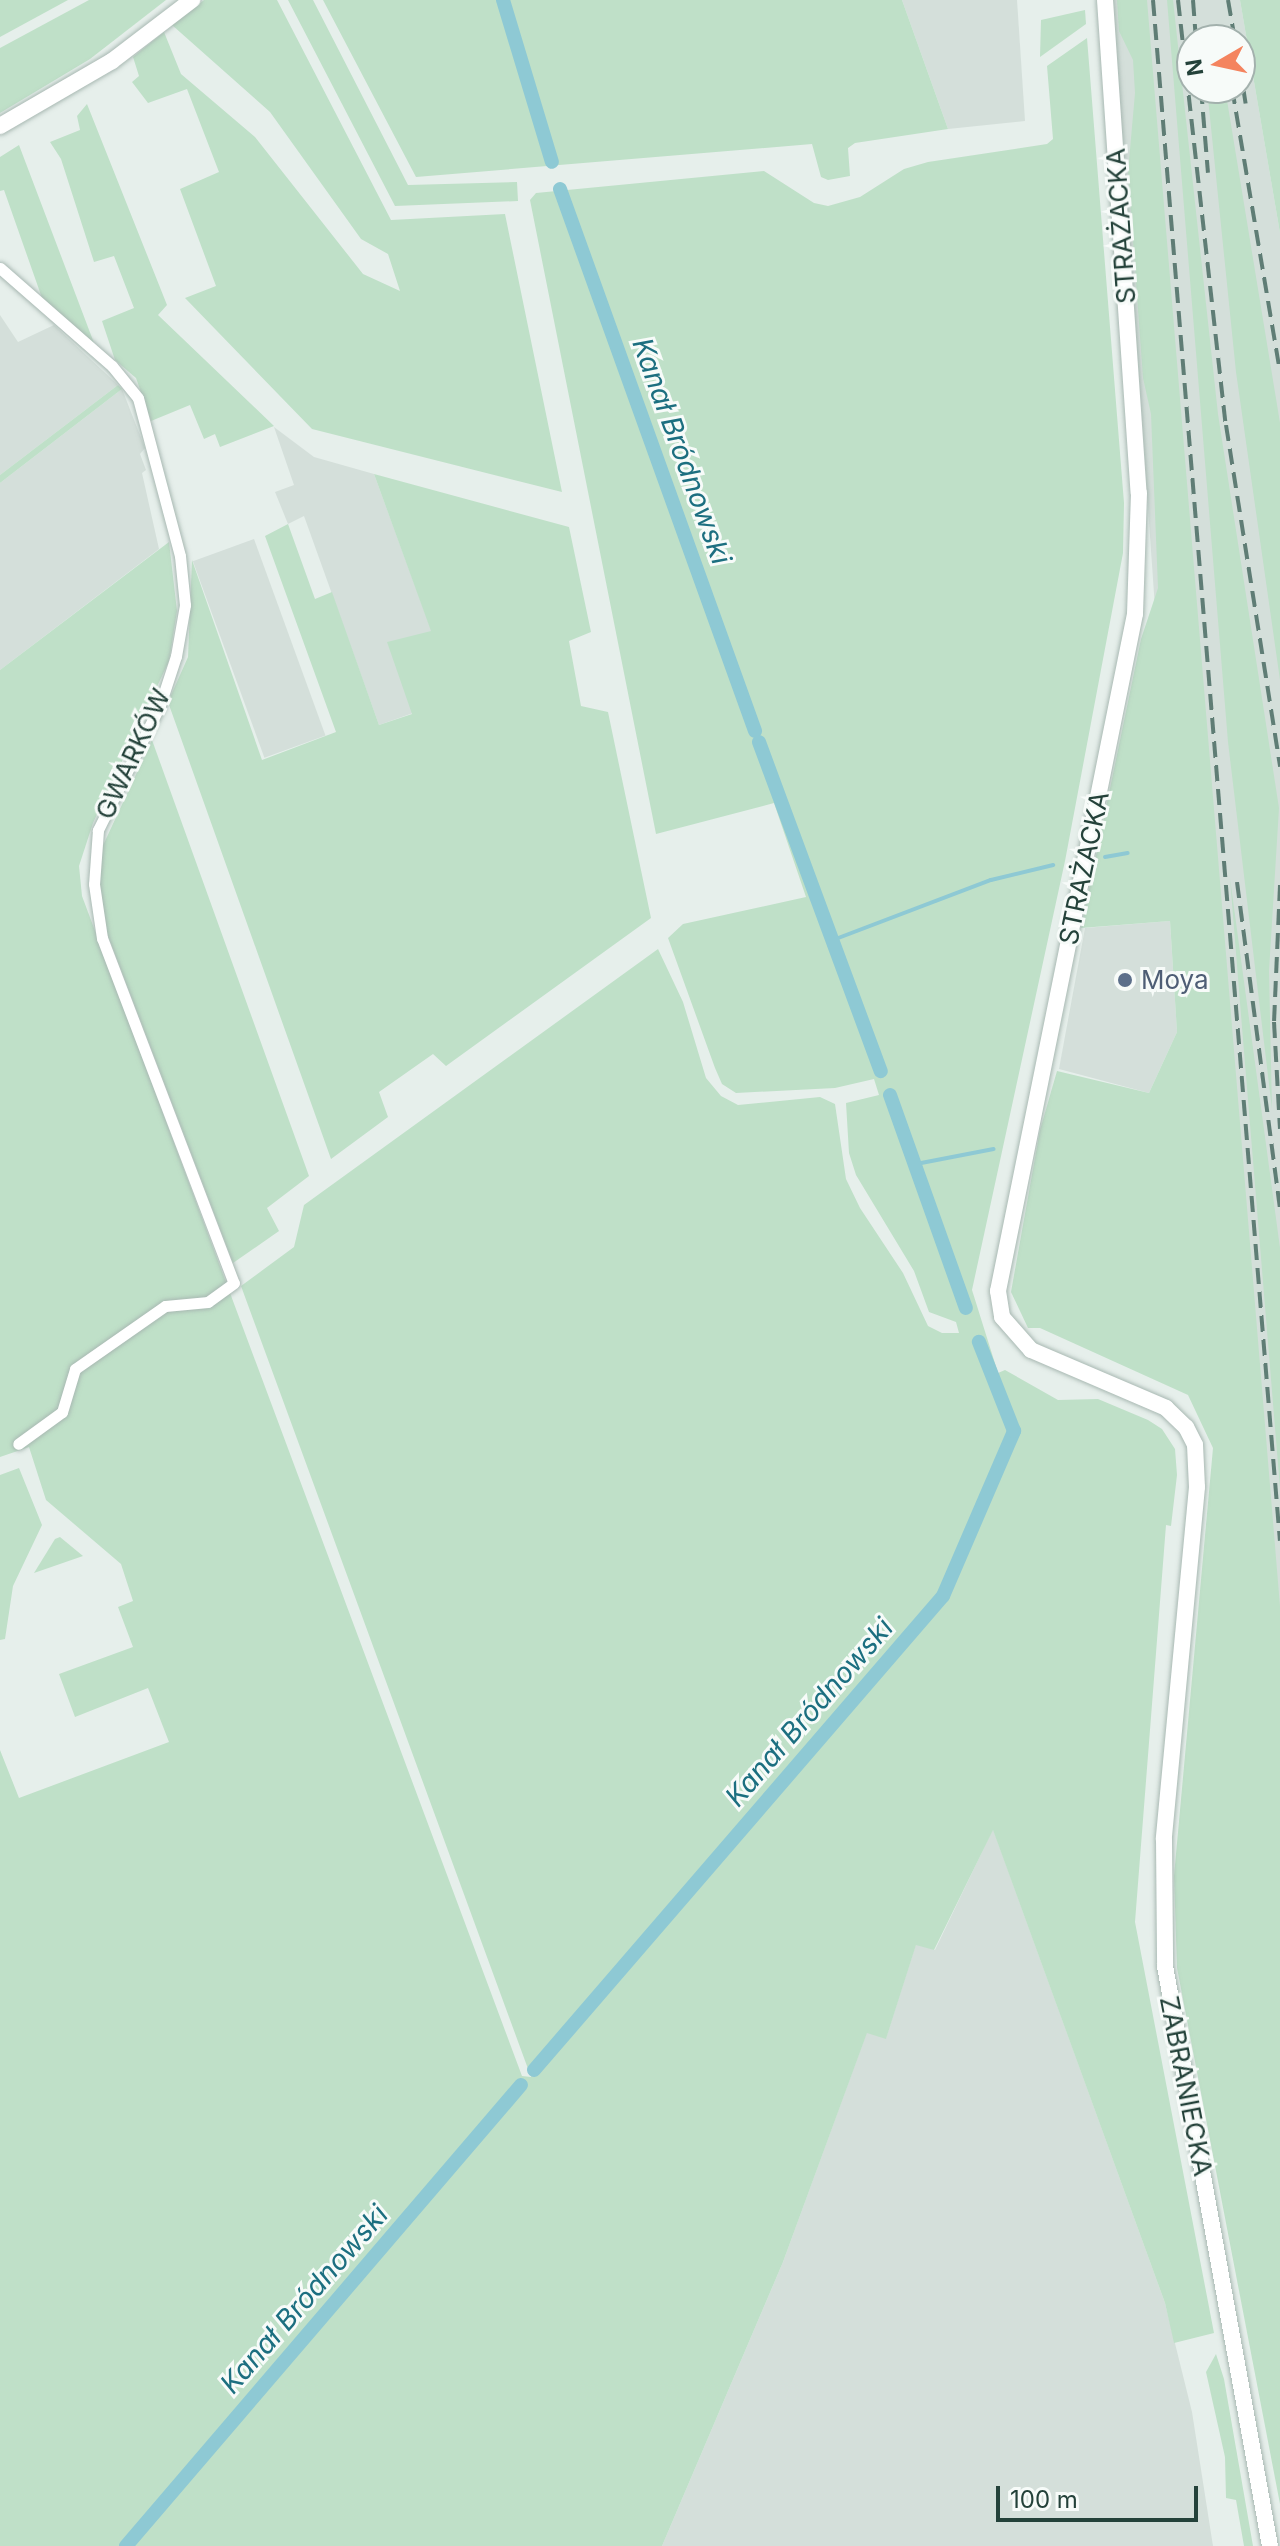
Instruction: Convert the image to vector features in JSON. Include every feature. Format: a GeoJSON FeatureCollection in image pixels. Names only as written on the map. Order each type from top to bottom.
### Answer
{"type":"FeatureCollection","features":[{"type":"Feature","properties":{"kind":"main road"},"geometry":{"type":"LineString","coordinates":[[0,126],[112,61],[192,0]]}},
{"type":"Feature","properties":{"kind":"main road","name":"STRAŻACKA"},"geometry":{"type":"LineString","coordinates":[[1105,0],[1139,493],[1137,588],[1126,666],[998,1291],[1002,1317],[1031,1350],[1166,1408],[1186,1427],[1198,1464],[1184,1621]]}},
{"type":"Feature","properties":{"kind":"main road","name":"ZABRANIECKA"},"geometry":{"type":"LineString","coordinates":[[1184,1621],[1164,1839],[1165,1966],[1270,2546]]}},
{"type":"Feature","properties":{"kind":"street","name":"GWARKÓW"},"geometry":{"type":"LineString","coordinates":[[0,268],[112,366],[138,398],[180,556],[185,605],[176,656],[160,705],[98,830],[94,884],[102,938],[234,1283],[208,1302],[165,1306],[75,1369],[62,1412],[18,1444]]}},
{"type":"Feature","properties":{"kind":"shaded area"},"geometry":{"type":"Polygon","coordinates":[[[902,0],[1017,0],[1025,121],[948,129],[902,0]]]}},
{"type":"Feature","properties":{"kind":"shaded area"},"geometry":{"type":"Polygon","coordinates":[[[1113,0],[1240,0],[1244,24],[1176,24],[1176,104],[1256,104],[1256,93],[1280,233],[1280,1952],[1213,1448],[1113,0]]]}},
{"type":"Feature","properties":{"kind":"shaded area"},"geometry":{"type":"Polygon","coordinates":[[[0,315],[18,342],[54,325],[118,385],[0,475],[0,315]]]}},
{"type":"Feature","properties":{"kind":"shaded area"},"geometry":{"type":"Polygon","coordinates":[[[122,389],[145,448],[140,454],[146,470],[142,473],[159,549],[0,670],[0,483],[122,389]]]}},
{"type":"Feature","properties":{"kind":"shaded area"},"geometry":{"type":"Polygon","coordinates":[[[274,427],[314,457],[374,474],[432,632],[413,713],[379,725],[304,516],[288,524],[275,492],[294,485],[274,427]]]}},
{"type":"Feature","properties":{"kind":"shaded area"},"geometry":{"type":"Polygon","coordinates":[[[254,539],[325,735],[264,758],[193,561],[254,539]]]}},
{"type":"Feature","properties":{"kind":"shaded area","name":"Moya"},"geometry":{"type":"Polygon","coordinates":[[[1170,921],[1177,1032],[1149,1093],[1059,1069],[1085,928],[1170,921]]]}},
{"type":"Feature","properties":{"kind":"shaded area"},"geometry":{"type":"Polygon","coordinates":[[[993,1829],[1165,2303],[1192,2412],[1213,2546],[662,2546],[783,2262],[867,2032],[886,2038],[916,1944],[935,1950],[993,1829]]]}},
{"type":"Feature","properties":{"kind":"green space"},"geometry":{"type":"Polygon","coordinates":[[[0,0],[68,0],[0,37],[0,0]]]}},
{"type":"Feature","properties":{"kind":"green space"},"geometry":{"type":"Polygon","coordinates":[[[89,0],[166,0],[90,59],[0,113],[0,48],[89,0]]]}},
{"type":"Feature","properties":{"kind":"green space"},"geometry":{"type":"Polygon","coordinates":[[[204,0],[277,0],[391,220],[505,214],[562,492],[312,429],[185,298],[216,286],[180,189],[219,172],[187,89],[148,103],[132,82],[139,76],[133,57],[164,32],[181,74],[255,137],[363,274],[400,291],[388,254],[361,239],[270,112],[172,25],[204,0]]]}},
{"type":"Feature","properties":{"kind":"green space"},"geometry":{"type":"Polygon","coordinates":[[[288,0],[313,0],[408,185],[517,182],[518,201],[395,206],[288,0]]]}},
{"type":"Feature","properties":{"kind":"green space"},"geometry":{"type":"Polygon","coordinates":[[[323,0],[902,0],[948,129],[855,143],[848,148],[850,176],[828,180],[821,177],[812,144],[416,177],[323,0]]]}},
{"type":"Feature","properties":{"kind":"green space"},"geometry":{"type":"Polygon","coordinates":[[[1117,0],[1147,0],[1280,1606],[1280,2504],[1177,1968],[1174,1876],[1213,1448],[1188,1395],[1040,1328],[1028,1328],[1011,1292],[1040,1130],[1057,1071],[1149,1093],[1177,1032],[1170,921],[1081,928],[1141,639],[1158,588],[1151,414],[1143,378],[1128,172],[1135,93],[1133,60],[1119,31],[1117,0]]]}},
{"type":"Feature","properties":{"kind":"green space"},"geometry":{"type":"Polygon","coordinates":[[[1167,0],[1173,0],[1176,104],[1184,104],[1218,414],[1279,808],[1269,971],[1272,1109],[1228,742],[1167,0]]]}},
{"type":"Feature","properties":{"kind":"green space"},"geometry":{"type":"Polygon","coordinates":[[[1240,0],[1280,0],[1280,233],[1256,93],[1256,24],[1244,24],[1240,0]]]}},
{"type":"Feature","properties":{"kind":"green space"},"geometry":{"type":"Polygon","coordinates":[[[1085,10],[1086,24],[1040,57],[1041,20],[1085,10]]]}},
{"type":"Feature","properties":{"kind":"green space"},"geometry":{"type":"Polygon","coordinates":[[[1087,38],[1124,503],[1123,553],[1065,861],[972,1290],[998,1373],[1005,1370],[1058,1400],[1098,1399],[1148,1420],[1162,1429],[1175,1449],[1177,1475],[1171,1526],[1166,1525],[1135,1922],[1214,2333],[1174,2343],[1165,2303],[993,1830],[934,1950],[916,1945],[886,2039],[867,2033],[783,2262],[662,2546],[0,2546],[0,1750],[19,1798],[169,1742],[148,1688],[75,1717],[59,1674],[133,1647],[118,1607],[133,1601],[121,1564],[46,1500],[29,1447],[0,1457],[0,670],[169,542],[177,611],[169,661],[93,823],[79,866],[82,896],[522,2076],[531,2077],[241,1286],[294,1247],[304,1205],[658,949],[683,1002],[706,1078],[721,1096],[738,1105],[820,1097],[835,1104],[846,1179],[860,1208],[903,1273],[928,1326],[942,1333],[959,1333],[956,1322],[929,1312],[914,1271],[856,1175],[849,1153],[846,1103],[879,1095],[874,1079],[835,1088],[736,1093],[722,1084],[715,1068],[668,938],[683,924],[806,897],[774,803],[656,834],[530,200],[536,193],[764,171],[814,203],[828,206],[860,197],[904,169],[928,162],[1047,144],[1053,139],[1047,66],[1087,38]]]}},
{"type":"Feature","properties":{"kind":"green space"},"geometry":{"type":"Polygon","coordinates":[[[87,104],[167,305],[158,315],[274,426],[220,447],[215,434],[204,439],[190,405],[151,421],[136,378],[115,360],[102,321],[134,308],[114,256],[94,262],[61,159],[50,142],[80,130],[77,116],[87,104]]]}},
{"type":"Feature","properties":{"kind":"green space"},"geometry":{"type":"Polygon","coordinates":[[[1209,104],[1228,104],[1280,423],[1280,680],[1236,372],[1209,104]]]}},
{"type":"Feature","properties":{"kind":"green space"},"geometry":{"type":"Polygon","coordinates":[[[19,145],[94,343],[42,298],[4,190],[0,191],[0,157],[19,145]]]}},
{"type":"Feature","properties":{"kind":"green space"},"geometry":{"type":"Polygon","coordinates":[[[118,385],[122,389],[0,483],[0,475],[118,385]]]}},
{"type":"Feature","properties":{"kind":"green space"},"geometry":{"type":"Polygon","coordinates":[[[374,474],[569,527],[591,632],[569,641],[581,706],[608,712],[651,918],[446,1066],[433,1054],[379,1092],[388,1117],[331,1159],[168,702],[188,657],[192,560],[262,760],[336,732],[265,536],[288,524],[315,599],[332,592],[379,725],[412,714],[387,642],[431,631],[374,474]]]}},
{"type":"Feature","properties":{"kind":"green space"},"geometry":{"type":"Polygon","coordinates":[[[152,740],[309,1176],[267,1208],[279,1231],[233,1263],[105,928],[99,895],[99,854],[152,740]]]}},
{"type":"Feature","properties":{"kind":"green space"},"geometry":{"type":"Polygon","coordinates":[[[1230,878],[1280,1248],[1280,1488],[1242,1027],[1230,878]]]}},
{"type":"Feature","properties":{"kind":"green space"},"geometry":{"type":"Polygon","coordinates":[[[19,1468],[42,1525],[13,1586],[5,1639],[0,1640],[0,1475],[19,1468]]]}},
{"type":"Feature","properties":{"kind":"green space"},"geometry":{"type":"Polygon","coordinates":[[[60,1537],[83,1556],[34,1573],[55,1539],[60,1537]]]}},
{"type":"Feature","properties":{"kind":"green space"},"geometry":{"type":"Polygon","coordinates":[[[1216,2354],[1224,2379],[1253,2546],[1244,2546],[1236,2500],[1226,2498],[1225,2457],[1206,2372],[1216,2354]]]}},
{"type":"Feature","properties":{"kind":"waterway","name":"Kanał Bródnowski"},"geometry":{"type":"LineString","coordinates":[[503,0],[552,162]]}},
{"type":"Feature","properties":{"kind":"waterway","name":"Kanał Bródnowski"},"geometry":{"type":"LineString","coordinates":[[560,189],[755,731]]}},
{"type":"Feature","properties":{"kind":"waterway","name":"Kanał Bródnowski"},"geometry":{"type":"LineString","coordinates":[[759,742],[881,1071]]}},
{"type":"Feature","properties":{"kind":"waterway"},"geometry":{"type":"LineString","coordinates":[[1105,857],[1128,853]]}},
{"type":"Feature","properties":{"kind":"waterway"},"geometry":{"type":"LineString","coordinates":[[833,940],[991,880],[1053,865]]}},
{"type":"Feature","properties":{"kind":"waterway","name":"Kanał Bródnowski"},"geometry":{"type":"LineString","coordinates":[[890,1095],[966,1308]]}},
{"type":"Feature","properties":{"kind":"waterway"},"geometry":{"type":"LineString","coordinates":[[916,1164],[994,1149]]}},
{"type":"Feature","properties":{"kind":"waterway","name":"Kanał Bródnowski"},"geometry":{"type":"LineString","coordinates":[[534,2070],[943,1596],[1014,1431],[979,1342]]}},
{"type":"Feature","properties":{"kind":"waterway","name":"Kanał Bródnowski"},"geometry":{"type":"LineString","coordinates":[[126,2546],[521,2085]]}},
{"type":"Feature","properties":{"kind":"railway"},"geometry":{"type":"LineString","coordinates":[[1153,0],[1280,1541]]}},
{"type":"Feature","properties":{"kind":"railway"},"geometry":{"type":"LineString","coordinates":[[1178,0],[1226,425],[1280,767]]}},
{"type":"Feature","properties":{"kind":"railway"},"geometry":{"type":"LineString","coordinates":[[1193,0],[1195,24]]}},
{"type":"Feature","properties":{"kind":"railway"},"geometry":{"type":"LineString","coordinates":[[1228,0],[1232,24]]}},
{"type":"Feature","properties":{"kind":"railway"},"geometry":{"type":"LineString","coordinates":[[1202,104],[1208,173]]}},
{"type":"Feature","properties":{"kind":"railway"},"geometry":{"type":"LineString","coordinates":[[1235,104],[1280,371]]}},
{"type":"Feature","properties":{"kind":"railway"},"geometry":{"type":"LineString","coordinates":[[1237,882],[1280,1207]]}},
{"type":"Feature","properties":{"kind":"railway"},"geometry":{"type":"LineString","coordinates":[[1280,885],[1274,1022],[1280,1129]]}},
{"type":"Feature","properties":{"kind":"place","name":"Moya"},"geometry":{"type":"Point","coordinates":[1125,980]}}]}
